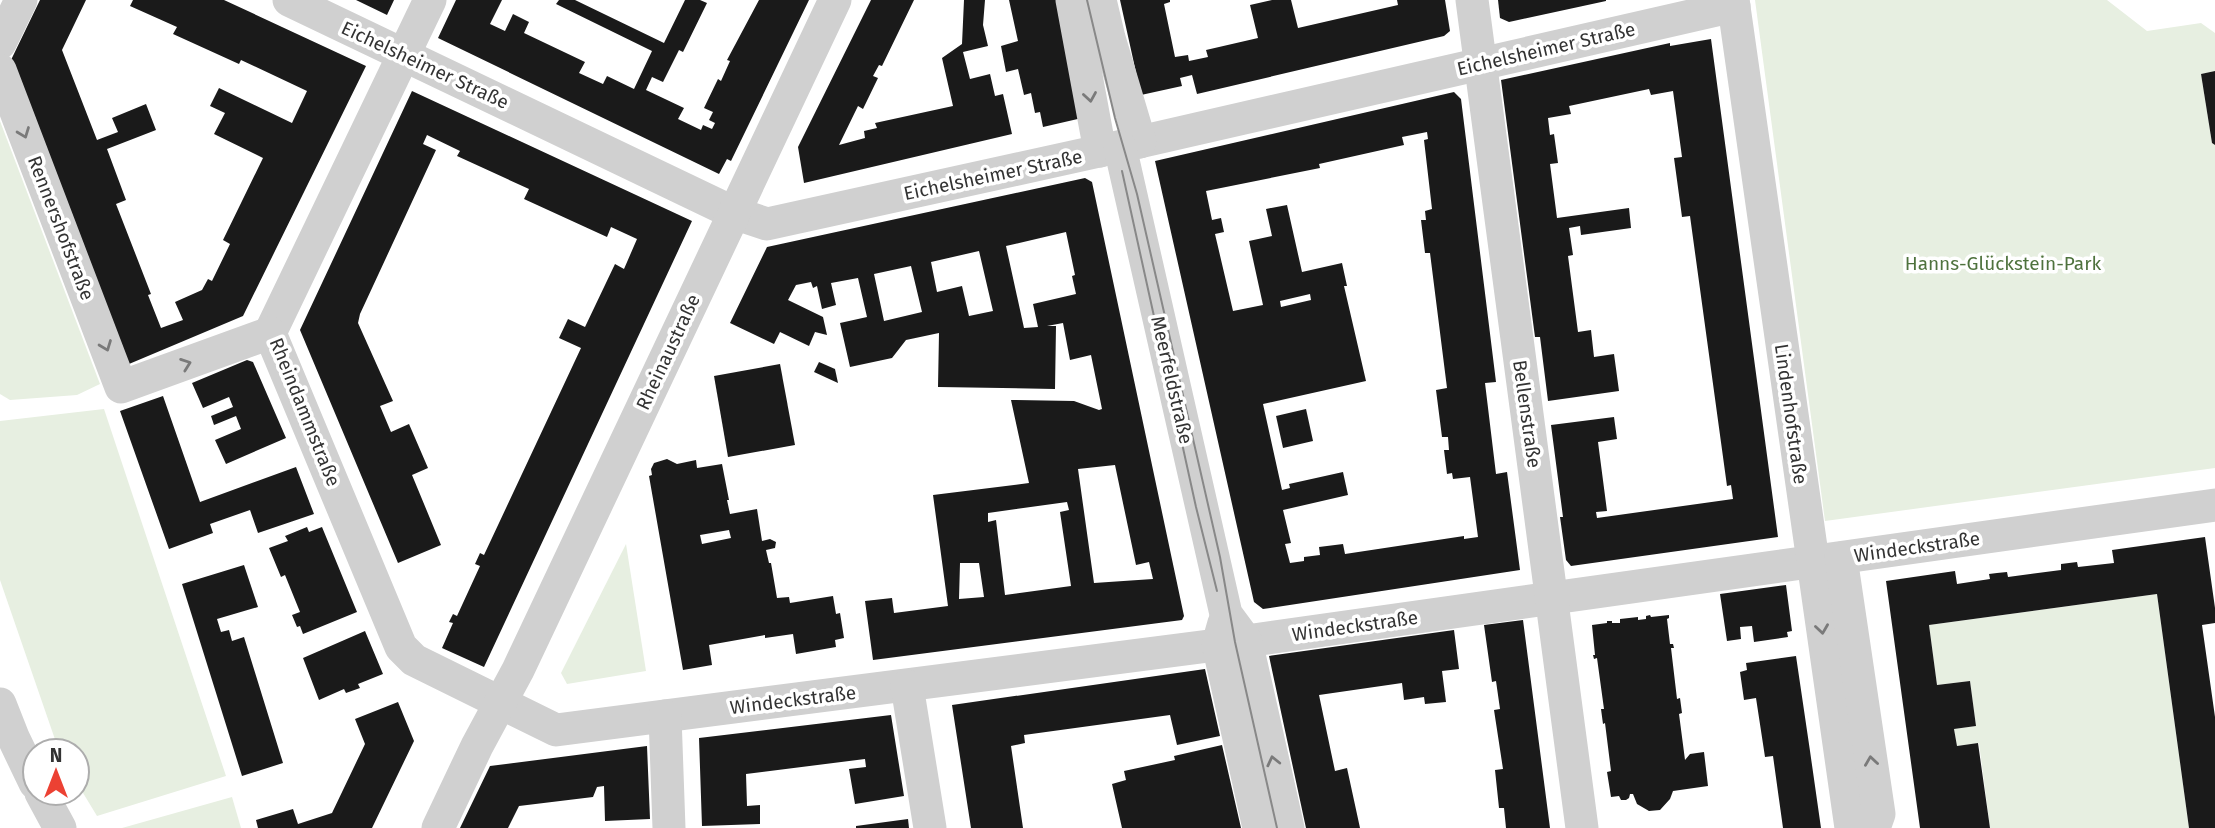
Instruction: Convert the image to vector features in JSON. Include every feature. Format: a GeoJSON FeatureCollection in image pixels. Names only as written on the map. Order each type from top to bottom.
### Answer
{"type":"FeatureCollection","features":[{"type":"Feature","properties":{"kind":"street"},"geometry":{"type":"LineString","coordinates":[[0,43],[21,0]]}},
{"type":"Feature","properties":{"kind":"street","name":"Eichelsheimer Straße"},"geometry":{"type":"LineString","coordinates":[[289,0],[734,213],[768,224],[1120,147],[1733,3]]}},
{"type":"Feature","properties":{"kind":"street","name":"Rheindammstraße"},"geometry":{"type":"LineString","coordinates":[[429,0],[270,333],[401,646],[414,660],[500,704]]}},
{"type":"Feature","properties":{"kind":"street","name":"Rheinaustraße"},"geometry":{"type":"LineString","coordinates":[[438,828],[477,746],[518,670],[835,0]]}},
{"type":"Feature","properties":{"kind":"street","name":"Meerfeldstraße"},"geometry":{"type":"LineString","coordinates":[[1072,0],[1120,147],[1230,633],[1288,828]]}},
{"type":"Feature","properties":{"kind":"street","name":"Meerfeldstraße"},"geometry":{"type":"LineString","coordinates":[[1100,0],[1109,38],[1120,147]]}},
{"type":"Feature","properties":{"kind":"street","name":"Bellenstraße"},"geometry":{"type":"LineString","coordinates":[[1472,0],[1582,828]]}},
{"type":"Feature","properties":{"kind":"street","name":"Lindenhofstraße"},"geometry":{"type":"LineString","coordinates":[[1733,3],[1826,560],[1879,814],[1874,828]]}},
{"type":"Feature","properties":{"kind":"street","name":"Rennershofstraße"},"geometry":{"type":"LineString","coordinates":[[0,70],[121,387],[270,333]]}},
{"type":"Feature","properties":{"kind":"street","name":"Windeckstraße"},"geometry":{"type":"LineString","coordinates":[[500,704],[556,730],[907,686],[1230,633],[1552,598],[2215,505]]}},
{"type":"Feature","properties":{"kind":"street","name":"Lindenhofstraße"},"geometry":{"type":"LineString","coordinates":[[1826,560],[1851,828]]}},
{"type":"Feature","properties":{"kind":"street","name":"Meerfeldstraße"},"geometry":{"type":"LineString","coordinates":[[1230,633],[1259,828]]}},
{"type":"Feature","properties":{"kind":"street"},"geometry":{"type":"LineString","coordinates":[[907,686],[930,828]]}},
{"type":"Feature","properties":{"kind":"street"},"geometry":{"type":"LineString","coordinates":[[0,704],[21,754]]}},
{"type":"Feature","properties":{"kind":"street"},"geometry":{"type":"LineString","coordinates":[[665,716],[669,828]]}},
{"type":"Feature","properties":{"kind":"street"},"geometry":{"type":"LineString","coordinates":[[49,807],[60,828]]}},
{"type":"Feature","properties":{"kind":"green space","name":"Hanns-Glückstein-Park"},"geometry":{"type":"Polygon","coordinates":[[[1755,0],[2107,0],[2147,31],[2201,23],[2215,33],[2215,71],[2201,74],[2212,143],[2215,145],[2215,468],[1825,521],[1755,0]]]}},
{"type":"Feature","properties":{"kind":"green space"},"geometry":{"type":"Polygon","coordinates":[[[0,121],[100,384],[77,395],[10,400],[0,394],[0,121]]]}},
{"type":"Feature","properties":{"kind":"green space"},"geometry":{"type":"Polygon","coordinates":[[[104,409],[226,776],[97,816],[91,806],[91,737],[54,737],[0,580],[0,421],[104,409]]]}},
{"type":"Feature","properties":{"kind":"green space"},"geometry":{"type":"Polygon","coordinates":[[[626,544],[646,671],[567,684],[561,673],[626,544]]]}},
{"type":"Feature","properties":{"kind":"green space"},"geometry":{"type":"Polygon","coordinates":[[[2157,594],[2189,828],[1990,828],[1979,743],[1957,746],[1954,729],[1976,726],[1970,681],[1937,685],[1929,625],[2157,594]]]}},
{"type":"Feature","properties":{"kind":"green space"},"geometry":{"type":"Polygon","coordinates":[[[232,797],[241,828],[122,828],[232,797]]]}},
{"type":"Feature","properties":{"kind":"building"},"geometry":{"type":"Polygon","coordinates":[[[40,0],[86,0],[62,50],[97,140],[118,132],[112,118],[146,104],[156,130],[107,149],[126,200],[116,204],[151,294],[148,295],[161,328],[183,320],[175,302],[202,290],[208,279],[212,281],[230,244],[223,240],[263,158],[214,134],[225,113],[210,106],[219,88],[292,123],[307,91],[241,60],[239,64],[173,34],[177,27],[130,6],[133,0],[224,0],[366,66],[243,316],[129,364],[11,60],[40,0]]]}},
{"type":"Feature","properties":{"kind":"building"},"geometry":{"type":"Polygon","coordinates":[[[356,0],[394,0],[387,15],[356,0]]]}},
{"type":"Feature","properties":{"kind":"building"},"geometry":{"type":"Polygon","coordinates":[[[456,0],[502,0],[490,24],[505,31],[513,14],[529,22],[524,33],[585,62],[579,73],[603,84],[607,76],[634,89],[652,51],[556,4],[559,0],[575,0],[664,43],[685,0],[707,3],[683,52],[679,50],[663,82],[652,77],[646,90],[684,108],[678,119],[701,130],[703,125],[712,129],[715,123],[709,120],[713,112],[704,108],[718,79],[721,81],[730,61],[727,60],[759,0],[809,0],[731,161],[727,159],[719,174],[438,38],[456,0]]]}},
{"type":"Feature","properties":{"kind":"building"},"geometry":{"type":"Polygon","coordinates":[[[871,0],[914,0],[882,66],[879,65],[873,76],[878,78],[863,109],[858,106],[839,145],[865,138],[864,131],[877,128],[875,123],[953,106],[942,58],[962,44],[964,0],[985,0],[983,25],[988,46],[963,52],[970,79],[990,74],[995,96],[1003,94],[1012,134],[804,183],[798,147],[871,0]]]}},
{"type":"Feature","properties":{"kind":"building"},"geometry":{"type":"Polygon","coordinates":[[[1009,0],[1056,0],[1082,118],[1043,127],[1040,112],[1035,113],[1031,93],[1024,95],[1018,69],[1006,72],[1001,46],[1018,41],[1009,0]]]}},
{"type":"Feature","properties":{"kind":"building"},"geometry":{"type":"Polygon","coordinates":[[[1120,0],[1170,0],[1164,4],[1175,57],[1188,55],[1189,61],[1208,57],[1206,50],[1258,38],[1250,5],[1272,0],[1291,0],[1298,28],[1398,5],[1397,0],[1445,0],[1450,31],[1444,36],[1197,94],[1192,75],[1180,78],[1182,86],[1141,95],[1120,0]]]}},
{"type":"Feature","properties":{"kind":"building"},"geometry":{"type":"Polygon","coordinates":[[[1498,0],[1606,1],[1509,22],[1500,18],[1498,0]]]}},
{"type":"Feature","properties":{"kind":"building"},"geometry":{"type":"Polygon","coordinates":[[[1711,39],[1778,537],[1571,566],[1566,560],[1551,425],[1614,417],[1617,439],[1598,442],[1607,511],[1596,512],[1597,518],[1733,499],[1731,485],[1727,486],[1690,216],[1682,217],[1674,158],[1682,157],[1673,91],[1651,95],[1649,89],[1569,106],[1571,114],[1548,118],[1550,135],[1554,134],[1558,163],[1550,164],[1557,218],[1629,208],[1631,228],[1581,235],[1580,226],[1569,228],[1573,255],[1568,256],[1578,332],[1591,330],[1594,357],[1614,354],[1619,391],[1548,401],[1540,337],[1535,337],[1501,80],[1670,43],[1670,46],[1711,39]]]}},
{"type":"Feature","properties":{"kind":"building"},"geometry":{"type":"Polygon","coordinates":[[[2215,71],[2215,145],[2212,143],[2201,74],[2215,71]]]}},
{"type":"Feature","properties":{"kind":"building"},"geometry":{"type":"Polygon","coordinates":[[[412,91],[692,221],[484,667],[442,648],[453,623],[449,622],[453,614],[457,616],[480,566],[475,564],[480,553],[484,555],[581,348],[559,338],[568,319],[585,327],[615,264],[624,269],[637,239],[611,227],[607,237],[524,199],[529,189],[457,156],[460,151],[427,135],[423,144],[436,150],[358,323],[393,401],[380,406],[391,432],[409,424],[428,468],[412,475],[441,545],[398,563],[300,330],[412,91]]]}},
{"type":"Feature","properties":{"kind":"building"},"geometry":{"type":"Polygon","coordinates":[[[1454,92],[1461,99],[1496,382],[1485,383],[1496,474],[1507,472],[1520,570],[1263,609],[1254,602],[1155,161],[1454,92]],[[1427,132],[1402,137],[1404,145],[1319,164],[1320,168],[1206,191],[1212,220],[1221,218],[1224,232],[1215,234],[1233,311],[1263,305],[1249,241],[1272,236],[1266,209],[1287,205],[1302,272],[1342,263],[1347,286],[1344,286],[1366,381],[1263,404],[1282,490],[1290,488],[1289,484],[1343,472],[1348,495],[1283,510],[1291,543],[1285,544],[1290,563],[1304,561],[1304,557],[1320,555],[1319,547],[1343,544],[1345,554],[1464,536],[1464,539],[1478,537],[1470,477],[1453,479],[1452,473],[1447,474],[1444,450],[1449,450],[1448,437],[1442,437],[1436,390],[1447,388],[1430,253],[1425,253],[1421,220],[1426,220],[1425,211],[1432,209],[1424,140],[1428,139],[1427,132]],[[1310,294],[1280,301],[1281,307],[1311,300],[1310,294]]]}},
{"type":"Feature","properties":{"kind":"building"},"geometry":{"type":"Polygon","coordinates":[[[1085,178],[1092,182],[1184,616],[1182,620],[873,660],[865,601],[892,598],[894,613],[948,606],[933,495],[1029,483],[1011,400],[1074,401],[1102,409],[1091,355],[1070,360],[1063,323],[1047,326],[1056,326],[1055,389],[938,387],[939,333],[906,340],[892,358],[850,367],[840,323],[867,317],[858,278],[831,283],[836,305],[822,309],[817,286],[813,288],[811,282],[796,285],[788,300],[823,317],[827,335],[815,332],[809,346],[780,332],[774,344],[730,323],[767,247],[1085,178]],[[1066,232],[1006,246],[1024,328],[1038,327],[1033,304],[1076,294],[1066,232]],[[979,251],[931,262],[937,292],[962,286],[969,316],[993,311],[979,251]],[[911,266],[874,274],[884,321],[922,312],[911,266]],[[1115,465],[1078,469],[1094,583],[1153,579],[1149,562],[1136,565],[1115,465]],[[1067,502],[988,513],[988,522],[996,520],[1005,595],[1071,586],[1060,512],[1069,510],[1067,502]],[[960,563],[959,599],[984,597],[979,563],[960,563]]]}},
{"type":"Feature","properties":{"kind":"building"},"geometry":{"type":"Polygon","coordinates":[[[247,360],[253,362],[286,438],[226,464],[215,440],[241,429],[236,416],[214,425],[211,416],[233,407],[229,397],[203,408],[192,383],[247,360]]]}},
{"type":"Feature","properties":{"kind":"building"},"geometry":{"type":"Polygon","coordinates":[[[819,362],[835,369],[838,383],[814,372],[819,362]]]}},
{"type":"Feature","properties":{"kind":"building"},"geometry":{"type":"Polygon","coordinates":[[[780,364],[795,445],[728,457],[714,376],[780,364]]]}},
{"type":"Feature","properties":{"kind":"building"},"geometry":{"type":"Polygon","coordinates":[[[163,396],[200,502],[296,467],[314,514],[258,533],[250,510],[210,524],[213,533],[169,549],[120,411],[163,396]]]}},
{"type":"Feature","properties":{"kind":"building"},"geometry":{"type":"Polygon","coordinates":[[[1306,409],[1313,441],[1283,448],[1276,416],[1306,409]]]}},
{"type":"Feature","properties":{"kind":"building"},"geometry":{"type":"Polygon","coordinates":[[[667,459],[677,464],[696,460],[697,468],[722,464],[730,514],[757,509],[762,541],[770,539],[776,542],[775,548],[766,550],[777,598],[789,597],[790,603],[833,596],[836,614],[840,613],[844,638],[835,640],[836,647],[796,654],[793,634],[765,638],[765,635],[709,645],[712,665],[683,670],[649,476],[652,475],[654,463],[667,459]],[[729,530],[700,535],[702,544],[731,538],[729,530]]]}},
{"type":"Feature","properties":{"kind":"building"},"geometry":{"type":"Polygon","coordinates":[[[307,527],[309,532],[322,527],[357,612],[303,634],[292,615],[300,612],[285,575],[281,577],[269,548],[288,541],[285,536],[307,527]]]}},
{"type":"Feature","properties":{"kind":"building"},"geometry":{"type":"Polygon","coordinates":[[[2205,537],[2215,608],[2215,623],[2202,625],[2215,717],[2215,828],[2189,828],[2157,594],[1929,625],[1937,685],[1970,681],[1976,726],[1954,729],[1957,746],[1978,743],[1990,828],[1920,828],[1886,581],[1955,571],[1957,584],[1990,579],[1989,574],[2007,572],[2008,577],[2061,570],[2061,564],[2077,562],[2078,567],[2114,563],[2112,550],[2205,537]]]}},
{"type":"Feature","properties":{"kind":"building"},"geometry":{"type":"Polygon","coordinates":[[[244,565],[258,607],[217,619],[221,632],[229,630],[232,641],[244,637],[283,763],[242,776],[182,584],[244,565]]]}},
{"type":"Feature","properties":{"kind":"building"},"geometry":{"type":"Polygon","coordinates":[[[1786,585],[1792,631],[1787,632],[1788,637],[1754,642],[1752,626],[1740,627],[1741,639],[1727,641],[1720,594],[1786,585]]]}},
{"type":"Feature","properties":{"kind":"building"},"geometry":{"type":"Polygon","coordinates":[[[1669,615],[1667,619],[1670,644],[1673,644],[1674,648],[1671,648],[1677,699],[1680,698],[1682,713],[1679,714],[1685,760],[1690,754],[1704,752],[1708,786],[1673,791],[1660,810],[1649,811],[1637,804],[1633,794],[1626,800],[1621,800],[1619,796],[1611,797],[1607,772],[1611,771],[1601,709],[1604,709],[1597,658],[1594,659],[1593,655],[1592,625],[1607,621],[1620,623],[1620,619],[1638,617],[1638,620],[1646,619],[1646,616],[1669,615]]]}},
{"type":"Feature","properties":{"kind":"building"},"geometry":{"type":"Polygon","coordinates":[[[1523,620],[1550,828],[1506,828],[1504,808],[1499,808],[1495,770],[1503,769],[1494,710],[1500,709],[1496,681],[1492,682],[1484,625],[1523,620]]]}},
{"type":"Feature","properties":{"kind":"building"},"geometry":{"type":"Polygon","coordinates":[[[1454,630],[1459,669],[1442,671],[1446,702],[1425,704],[1424,697],[1404,700],[1402,683],[1319,695],[1335,771],[1347,768],[1360,828],[1306,828],[1269,656],[1454,630]]]}},
{"type":"Feature","properties":{"kind":"building"},"geometry":{"type":"Polygon","coordinates":[[[365,631],[383,674],[358,684],[360,688],[346,693],[344,689],[319,700],[303,658],[365,631]]]}},
{"type":"Feature","properties":{"kind":"building"},"geometry":{"type":"Polygon","coordinates":[[[1796,656],[1821,828],[1783,828],[1773,756],[1765,757],[1756,698],[1744,700],[1740,672],[1747,670],[1746,663],[1796,656]]]}},
{"type":"Feature","properties":{"kind":"building"},"geometry":{"type":"Polygon","coordinates":[[[1205,669],[1220,736],[1177,745],[1170,715],[1024,735],[1025,743],[1011,746],[1023,828],[971,828],[952,705],[1205,669]]]}},
{"type":"Feature","properties":{"kind":"building"},"geometry":{"type":"Polygon","coordinates":[[[398,702],[414,741],[372,828],[258,828],[256,820],[293,809],[298,824],[332,813],[365,744],[355,719],[398,702]]]}},
{"type":"Feature","properties":{"kind":"building"},"geometry":{"type":"Polygon","coordinates":[[[891,715],[904,796],[855,804],[849,769],[866,767],[865,759],[746,774],[747,806],[760,805],[760,824],[702,826],[699,738],[891,715]]]}},
{"type":"Feature","properties":{"kind":"building"},"geometry":{"type":"Polygon","coordinates":[[[1222,745],[1241,828],[1122,828],[1112,784],[1126,780],[1124,771],[1175,760],[1174,756],[1222,745]]]}},
{"type":"Feature","properties":{"kind":"building"},"geometry":{"type":"Polygon","coordinates":[[[647,746],[650,819],[605,821],[604,786],[597,787],[593,797],[519,806],[508,828],[460,828],[490,766],[647,746]]]}},
{"type":"Feature","properties":{"kind":"building"},"geometry":{"type":"Polygon","coordinates":[[[908,819],[909,828],[856,828],[856,826],[908,819]]]}},
{"type":"Feature","properties":{"kind":"tram line"},"geometry":{"type":"LineString","coordinates":[[1087,0],[1115,118],[1137,194],[1220,557],[1235,642],[1277,828]]}},
{"type":"Feature","properties":{"kind":"tram line"},"geometry":{"type":"LineString","coordinates":[[1122,171],[1217,591]]}}]}
